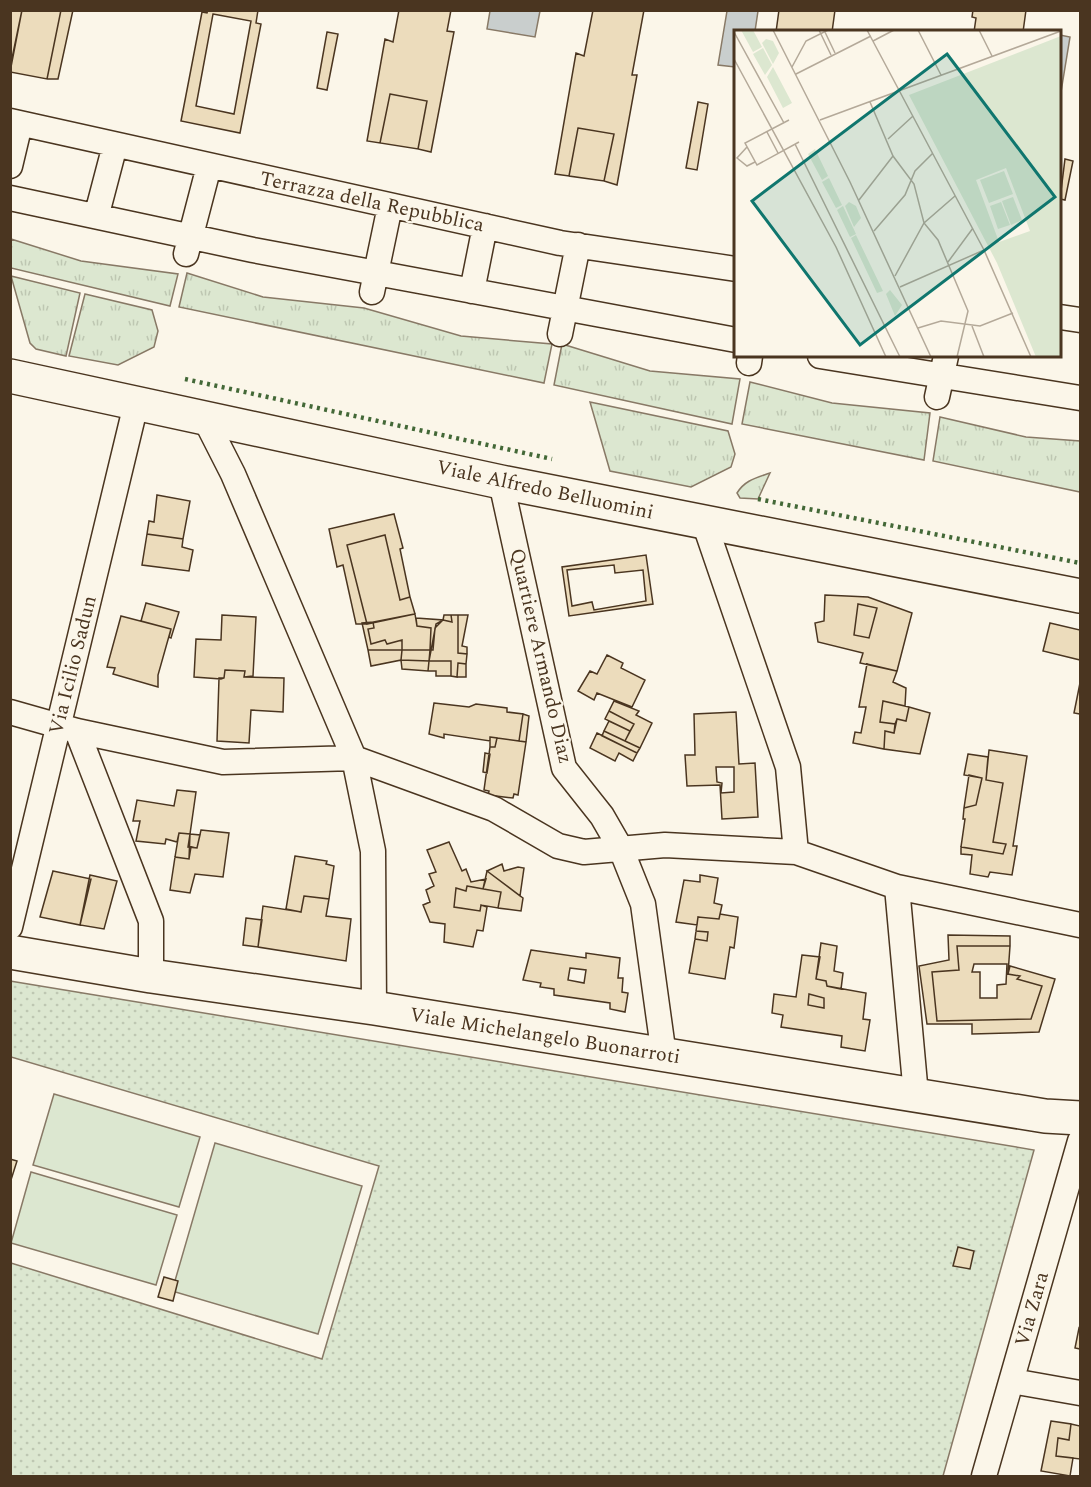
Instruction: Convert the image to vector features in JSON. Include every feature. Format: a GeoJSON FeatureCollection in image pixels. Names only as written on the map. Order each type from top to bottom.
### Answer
{"type":"FeatureCollection","features":[{"type":"Feature","properties":{"kind":"street","name":"Terrazza della Repubblica"},"geometry":{"type":"LineString","coordinates":[[15,123],[484,226],[578,245],[734,269]]}},
{"type":"Feature","properties":{"kind":"street"},"geometry":{"type":"LineString","coordinates":[[10,166],[15,123]]}},
{"type":"Feature","properties":{"kind":"street"},"geometry":{"type":"LineString","coordinates":[[98,211],[115,145]]}},
{"type":"Feature","properties":{"kind":"street"},"geometry":{"type":"LineString","coordinates":[[188,246],[209,166]]}},
{"type":"Feature","properties":{"kind":"street"},"geometry":{"type":"LineString","coordinates":[[10,198],[98,211],[188,246],[374,283],[472,291],[734,340]]}},
{"type":"Feature","properties":{"kind":"street"},"geometry":{"type":"LineString","coordinates":[[374,283],[390,206]]}},
{"type":"Feature","properties":{"kind":"street"},"geometry":{"type":"LineString","coordinates":[[472,291],[484,226]]}},
{"type":"Feature","properties":{"kind":"street"},"geometry":{"type":"LineString","coordinates":[[560,334],[578,245]]}},
{"type":"Feature","properties":{"kind":"street"},"geometry":{"type":"LineString","coordinates":[[1061,317],[1080,320]]}},
{"type":"Feature","properties":{"kind":"street"},"geometry":{"type":"LineString","coordinates":[[847,358],[1080,398]]}},
{"type":"Feature","properties":{"kind":"street","name":"Viale Alfredo Belluomini"},"geometry":{"type":"LineString","coordinates":[[10,376],[501,482],[1080,596]]}},
{"type":"Feature","properties":{"kind":"street","name":"Via Icilio Sadun"},"geometry":{"type":"LineString","coordinates":[[10,927],[68,728],[136,404]]}},
{"type":"Feature","properties":{"kind":"street"},"geometry":{"type":"LineString","coordinates":[[205,418],[233,474],[354,758],[373,850],[374,1008]]}},
{"type":"Feature","properties":{"kind":"street","name":"Quartiere Armando Diaz"},"geometry":{"type":"LineString","coordinates":[[501,482],[564,768],[602,816],[621,849],[643,904],[664,1056]]}},
{"type":"Feature","properties":{"kind":"street"},"geometry":{"type":"LineString","coordinates":[[704,522],[788,767],[796,852]]}},
{"type":"Feature","properties":{"kind":"street"},"geometry":{"type":"LineString","coordinates":[[10,712],[68,728],[223,762],[354,758],[494,809],[558,846],[584,852],[665,845],[796,852],[897,887],[1080,925]]}},
{"type":"Feature","properties":{"kind":"street"},"geometry":{"type":"LineString","coordinates":[[68,728],[151,921],[151,976]]}},
{"type":"Feature","properties":{"kind":"street"},"geometry":{"type":"LineString","coordinates":[[897,887],[916,1095]]}},
{"type":"Feature","properties":{"kind":"street","name":"Viale Michelangelo Buonarroti"},"geometry":{"type":"LineString","coordinates":[[10,952],[1045,1116],[1080,1118]]}},
{"type":"Feature","properties":{"kind":"street","name":"Via Zara"},"geometry":{"type":"LineString","coordinates":[[984,1476],[1080,1141]]}},
{"type":"Feature","properties":{"kind":"street"},"geometry":{"type":"LineString","coordinates":[[1012,1381],[1080,1393]]}},
{"type":"Feature","properties":{"kind":"green space"},"geometry":{"type":"Polygon","coordinates":[[[11,239],[81,261],[178,274],[170,306],[11,268],[11,239]]]}},
{"type":"Feature","properties":{"kind":"green space"},"geometry":{"type":"Polygon","coordinates":[[[187,273],[263,297],[364,308],[461,336],[552,344],[544,383],[179,307],[187,273]]]}},
{"type":"Feature","properties":{"kind":"green space"},"geometry":{"type":"Polygon","coordinates":[[[11,276],[80,293],[66,356],[36,349],[30,343],[11,276]]]}},
{"type":"Feature","properties":{"kind":"green space"},"geometry":{"type":"Polygon","coordinates":[[[85,294],[152,310],[158,331],[154,347],[118,365],[69,356],[85,294]]]}},
{"type":"Feature","properties":{"kind":"green space"},"geometry":{"type":"Polygon","coordinates":[[[562,344],[650,371],[740,379],[732,424],[554,385],[562,344]]]}},
{"type":"Feature","properties":{"kind":"green space"},"geometry":{"type":"Polygon","coordinates":[[[750,382],[832,403],[930,413],[924,460],[742,424],[750,382]]]}},
{"type":"Feature","properties":{"kind":"green space"},"geometry":{"type":"Polygon","coordinates":[[[590,402],[728,431],[735,454],[731,467],[691,487],[610,471],[590,402]]]}},
{"type":"Feature","properties":{"kind":"green space"},"geometry":{"type":"Polygon","coordinates":[[[940,417],[1026,437],[1080,441],[1080,492],[933,461],[940,417]]]}},
{"type":"Feature","properties":{"kind":"green space"},"geometry":{"type":"Polygon","coordinates":[[[770,473],[758,499],[740,498],[737,493],[744,485],[770,473]]]}},
{"type":"Feature","properties":{"kind":"green space"},"geometry":{"type":"Polygon","coordinates":[[[10,981],[1034,1150],[943,1476],[11,1476],[11,1263],[322,1359],[379,1166],[11,1057],[10,981]]]}},
{"type":"Feature","properties":{"kind":"green space"},"geometry":{"type":"Polygon","coordinates":[[[54,1094],[200,1137],[179,1207],[33,1165],[54,1094]]]}},
{"type":"Feature","properties":{"kind":"green space"},"geometry":{"type":"Polygon","coordinates":[[[215,1143],[362,1186],[318,1334],[172,1291],[215,1143]]]}},
{"type":"Feature","properties":{"kind":"green space"},"geometry":{"type":"Polygon","coordinates":[[[31,1172],[177,1215],[156,1285],[11,1243],[31,1172]]]}},
{"type":"Feature","properties":{"kind":"shaded area"},"geometry":{"type":"Polygon","coordinates":[[[490,11],[540,11],[535,37],[487,29],[490,11]]]}},
{"type":"Feature","properties":{"kind":"shaded area"},"geometry":{"type":"Polygon","coordinates":[[[727,11],[758,11],[755,30],[734,30],[734,67],[718,65],[727,11]]]}},
{"type":"Feature","properties":{"kind":"shaded area"},"geometry":{"type":"Polygon","coordinates":[[[1061,35],[1070,37],[1061,92],[1061,35]]]}},
{"type":"Feature","properties":{"kind":"building"},"geometry":{"type":"Polygon","coordinates":[[[10,10],[22,10],[10,68],[10,10]]]}},
{"type":"Feature","properties":{"kind":"building"},"geometry":{"type":"Polygon","coordinates":[[[22,10],[61,10],[47,79],[10,72],[22,10]]]}},
{"type":"Feature","properties":{"kind":"building"},"geometry":{"type":"Polygon","coordinates":[[[61,10],[73,10],[58,79],[47,79],[61,10]]]}},
{"type":"Feature","properties":{"kind":"building"},"geometry":{"type":"Polygon","coordinates":[[[208,10],[258,10],[256,23],[261,24],[240,133],[181,121],[202,12],[207,13],[208,10]],[[213,14],[196,106],[234,114],[251,21],[213,14]]]}},
{"type":"Feature","properties":{"kind":"building"},"geometry":{"type":"Polygon","coordinates":[[[399,10],[451,10],[447,31],[454,32],[431,152],[418,149],[427,101],[390,94],[380,143],[367,141],[385,39],[393,42],[399,10]]]}},
{"type":"Feature","properties":{"kind":"building"},"geometry":{"type":"Polygon","coordinates":[[[593,10],[644,10],[632,75],[637,75],[617,185],[604,181],[614,134],[578,128],[569,176],[555,174],[576,53],[584,56],[593,10]]]}},
{"type":"Feature","properties":{"kind":"building"},"geometry":{"type":"Polygon","coordinates":[[[779,10],[835,10],[832,30],[776,30],[779,10]]]}},
{"type":"Feature","properties":{"kind":"building"},"geometry":{"type":"Polygon","coordinates":[[[973,10],[1026,10],[1023,30],[974,30],[976,18],[972,17],[973,10]]]}},
{"type":"Feature","properties":{"kind":"building"},"geometry":{"type":"Polygon","coordinates":[[[327,32],[338,34],[327,90],[317,88],[327,32]]]}},
{"type":"Feature","properties":{"kind":"building"},"geometry":{"type":"Polygon","coordinates":[[[390,94],[427,101],[418,149],[380,143],[390,94]]]}},
{"type":"Feature","properties":{"kind":"building"},"geometry":{"type":"Polygon","coordinates":[[[698,102],[708,104],[697,170],[686,168],[698,102]]]}},
{"type":"Feature","properties":{"kind":"building"},"geometry":{"type":"Polygon","coordinates":[[[578,128],[614,134],[604,181],[569,176],[578,128]]]}},
{"type":"Feature","properties":{"kind":"building"},"geometry":{"type":"Polygon","coordinates":[[[1065,159],[1073,161],[1065,200],[1061,199],[1065,159]]]}},
{"type":"Feature","properties":{"kind":"building"},"geometry":{"type":"Polygon","coordinates":[[[157,495],[190,501],[183,539],[147,534],[149,521],[154,522],[157,495]]]}},
{"type":"Feature","properties":{"kind":"building"},"geometry":{"type":"Polygon","coordinates":[[[394,514],[403,548],[400,549],[410,597],[400,600],[385,535],[347,545],[367,624],[356,624],[343,565],[337,567],[329,529],[394,514]]]}},
{"type":"Feature","properties":{"kind":"building"},"geometry":{"type":"Polygon","coordinates":[[[147,534],[183,539],[182,547],[193,550],[189,571],[142,565],[147,534]]]}},
{"type":"Feature","properties":{"kind":"building"},"geometry":{"type":"Polygon","coordinates":[[[385,535],[400,600],[410,597],[415,614],[367,624],[347,545],[385,535]]]}},
{"type":"Feature","properties":{"kind":"building"},"geometry":{"type":"Polygon","coordinates":[[[646,555],[653,604],[569,616],[562,567],[646,555]],[[614,565],[567,570],[572,606],[592,602],[594,610],[646,601],[643,570],[615,573],[614,565]]]}},
{"type":"Feature","properties":{"kind":"building"},"geometry":{"type":"Polygon","coordinates":[[[825,595],[868,597],[912,613],[897,671],[860,663],[863,653],[818,642],[815,623],[824,621],[825,595]],[[858,604],[854,635],[869,638],[877,608],[858,604]]]}},
{"type":"Feature","properties":{"kind":"building"},"geometry":{"type":"Polygon","coordinates":[[[146,603],[179,612],[171,638],[169,637],[171,629],[141,621],[146,603]]]}},
{"type":"Feature","properties":{"kind":"building"},"geometry":{"type":"Polygon","coordinates":[[[858,604],[877,608],[869,638],[854,635],[858,604]]]}},
{"type":"Feature","properties":{"kind":"building"},"geometry":{"type":"Polygon","coordinates":[[[415,614],[417,626],[431,628],[430,650],[402,650],[402,640],[387,644],[385,640],[371,644],[368,629],[374,628],[373,622],[415,614]]]}},
{"type":"Feature","properties":{"kind":"building"},"geometry":{"type":"Polygon","coordinates":[[[222,615],[256,617],[253,676],[244,677],[245,671],[225,670],[224,678],[221,679],[194,677],[196,639],[221,640],[222,615]]]}},
{"type":"Feature","properties":{"kind":"building"},"geometry":{"type":"Polygon","coordinates":[[[444,615],[451,615],[452,622],[443,620],[444,615]]]}},
{"type":"Feature","properties":{"kind":"building"},"geometry":{"type":"Polygon","coordinates":[[[451,615],[458,615],[458,653],[467,654],[466,664],[458,663],[457,677],[451,676],[451,661],[429,661],[436,624],[443,620],[452,622],[451,615]]]}},
{"type":"Feature","properties":{"kind":"building"},"geometry":{"type":"Polygon","coordinates":[[[458,615],[468,615],[462,646],[467,647],[467,654],[458,653],[458,615]]]}},
{"type":"Feature","properties":{"kind":"building"},"geometry":{"type":"Polygon","coordinates":[[[121,616],[171,629],[158,675],[158,687],[113,674],[115,668],[107,667],[121,616]]]}},
{"type":"Feature","properties":{"kind":"building"},"geometry":{"type":"Polygon","coordinates":[[[416,618],[443,620],[435,628],[433,650],[430,650],[431,628],[417,626],[416,618]]]}},
{"type":"Feature","properties":{"kind":"building"},"geometry":{"type":"Polygon","coordinates":[[[373,622],[374,628],[368,629],[371,644],[385,640],[387,644],[402,640],[402,650],[368,650],[362,623],[373,622]]]}},
{"type":"Feature","properties":{"kind":"building"},"geometry":{"type":"Polygon","coordinates":[[[1050,623],[1080,630],[1080,660],[1043,651],[1050,623]]]}},
{"type":"Feature","properties":{"kind":"building"},"geometry":{"type":"Polygon","coordinates":[[[368,650],[402,650],[401,660],[371,666],[368,650]]]}},
{"type":"Feature","properties":{"kind":"building"},"geometry":{"type":"Polygon","coordinates":[[[402,650],[430,650],[429,661],[401,660],[402,650]]]}},
{"type":"Feature","properties":{"kind":"building"},"geometry":{"type":"Polygon","coordinates":[[[607,655],[623,663],[621,668],[645,680],[632,707],[597,693],[594,700],[578,691],[590,671],[597,674],[607,655]]]}},
{"type":"Feature","properties":{"kind":"building"},"geometry":{"type":"Polygon","coordinates":[[[401,660],[429,661],[428,671],[402,669],[401,660]]]}},
{"type":"Feature","properties":{"kind":"building"},"geometry":{"type":"Polygon","coordinates":[[[429,661],[451,661],[451,676],[436,676],[436,671],[428,671],[429,661]]]}},
{"type":"Feature","properties":{"kind":"building"},"geometry":{"type":"Polygon","coordinates":[[[458,663],[466,664],[466,677],[457,677],[458,663]]]}},
{"type":"Feature","properties":{"kind":"building"},"geometry":{"type":"Polygon","coordinates":[[[867,664],[897,671],[893,682],[906,688],[905,706],[883,701],[880,722],[895,724],[894,733],[885,731],[884,749],[853,743],[855,732],[861,733],[866,707],[859,707],[867,664]]]}},
{"type":"Feature","properties":{"kind":"building"},"geometry":{"type":"Polygon","coordinates":[[[225,670],[245,671],[244,677],[284,678],[283,712],[251,710],[249,743],[217,741],[219,678],[224,678],[225,670]]]}},
{"type":"Feature","properties":{"kind":"building"},"geometry":{"type":"Polygon","coordinates":[[[1080,683],[1080,714],[1074,713],[1080,683]]]}},
{"type":"Feature","properties":{"kind":"building"},"geometry":{"type":"Polygon","coordinates":[[[614,701],[639,711],[636,715],[652,723],[640,748],[625,741],[634,724],[609,711],[614,701]]]}},
{"type":"Feature","properties":{"kind":"building"},"geometry":{"type":"Polygon","coordinates":[[[883,701],[909,707],[906,721],[897,719],[895,724],[880,722],[883,701]]]}},
{"type":"Feature","properties":{"kind":"building"},"geometry":{"type":"Polygon","coordinates":[[[434,703],[469,707],[476,704],[507,708],[507,712],[523,714],[519,741],[490,737],[490,741],[444,734],[444,738],[429,734],[434,703]]]}},
{"type":"Feature","properties":{"kind":"building"},"geometry":{"type":"Polygon","coordinates":[[[909,707],[930,713],[920,754],[884,749],[885,731],[894,733],[897,719],[906,721],[909,707]]]}},
{"type":"Feature","properties":{"kind":"building"},"geometry":{"type":"Polygon","coordinates":[[[609,711],[634,724],[630,731],[605,719],[609,711]]]}},
{"type":"Feature","properties":{"kind":"building"},"geometry":{"type":"Polygon","coordinates":[[[736,712],[739,764],[755,763],[758,817],[722,819],[720,785],[687,786],[685,755],[695,755],[694,714],[736,712]],[[716,767],[717,782],[722,783],[721,793],[734,792],[734,767],[716,767]]]}},
{"type":"Feature","properties":{"kind":"building"},"geometry":{"type":"Polygon","coordinates":[[[523,714],[529,716],[526,742],[519,741],[523,714]]]}},
{"type":"Feature","properties":{"kind":"building"},"geometry":{"type":"Polygon","coordinates":[[[609,721],[630,731],[625,741],[604,731],[609,721]]]}},
{"type":"Feature","properties":{"kind":"building"},"geometry":{"type":"Polygon","coordinates":[[[604,731],[640,748],[637,753],[602,736],[604,731]]]}},
{"type":"Feature","properties":{"kind":"building"},"geometry":{"type":"Polygon","coordinates":[[[597,733],[637,753],[633,761],[619,753],[615,761],[590,748],[597,733]]]}},
{"type":"Feature","properties":{"kind":"building"},"geometry":{"type":"Polygon","coordinates":[[[490,737],[497,738],[495,747],[490,747],[490,737]]]}},
{"type":"Feature","properties":{"kind":"building"},"geometry":{"type":"Polygon","coordinates":[[[497,738],[526,742],[518,795],[514,794],[513,798],[488,795],[489,791],[484,790],[490,747],[495,747],[497,738]]]}},
{"type":"Feature","properties":{"kind":"building"},"geometry":{"type":"Polygon","coordinates":[[[989,750],[1027,756],[1013,846],[1017,846],[1012,875],[990,872],[988,877],[970,874],[972,855],[961,854],[961,847],[1003,854],[1006,844],[993,842],[1003,783],[986,780],[989,750]]]}},
{"type":"Feature","properties":{"kind":"building"},"geometry":{"type":"Polygon","coordinates":[[[485,753],[490,754],[487,773],[483,772],[485,753]]]}},
{"type":"Feature","properties":{"kind":"building"},"geometry":{"type":"Polygon","coordinates":[[[968,754],[988,757],[986,780],[1003,783],[993,842],[1006,844],[1003,854],[961,847],[965,819],[963,819],[964,808],[976,805],[982,778],[964,775],[968,754]]]}},
{"type":"Feature","properties":{"kind":"building"},"geometry":{"type":"Polygon","coordinates":[[[969,775],[982,778],[976,805],[964,808],[969,775]]]}},
{"type":"Feature","properties":{"kind":"building"},"geometry":{"type":"Polygon","coordinates":[[[177,790],[196,792],[190,834],[179,833],[177,842],[166,839],[165,844],[136,841],[140,821],[133,821],[137,800],[174,806],[177,790]]]}},
{"type":"Feature","properties":{"kind":"building"},"geometry":{"type":"Polygon","coordinates":[[[201,830],[229,833],[223,877],[195,874],[190,893],[170,890],[175,857],[189,859],[191,847],[197,848],[201,830]]]}},
{"type":"Feature","properties":{"kind":"building"},"geometry":{"type":"Polygon","coordinates":[[[179,833],[190,834],[189,859],[175,857],[179,833]]]}},
{"type":"Feature","properties":{"kind":"building"},"geometry":{"type":"Polygon","coordinates":[[[190,834],[200,835],[197,848],[188,847],[190,834]]]}},
{"type":"Feature","properties":{"kind":"building"},"geometry":{"type":"Polygon","coordinates":[[[449,842],[462,871],[466,869],[471,882],[486,879],[483,889],[467,886],[466,891],[456,888],[454,907],[480,911],[481,905],[487,907],[483,931],[477,930],[473,947],[444,942],[445,924],[430,922],[423,905],[430,902],[426,890],[434,886],[429,874],[436,872],[427,850],[449,842]]]}},
{"type":"Feature","properties":{"kind":"building"},"geometry":{"type":"Polygon","coordinates":[[[295,856],[327,861],[326,864],[334,866],[329,899],[304,896],[301,912],[286,909],[295,856]]]}},
{"type":"Feature","properties":{"kind":"building"},"geometry":{"type":"Polygon","coordinates":[[[502,864],[504,871],[518,867],[524,868],[520,896],[487,871],[502,864]]]}},
{"type":"Feature","properties":{"kind":"building"},"geometry":{"type":"Polygon","coordinates":[[[53,871],[91,879],[80,925],[40,917],[53,871]]]}},
{"type":"Feature","properties":{"kind":"building"},"geometry":{"type":"Polygon","coordinates":[[[487,871],[523,898],[521,911],[498,908],[501,892],[483,889],[487,871]]]}},
{"type":"Feature","properties":{"kind":"building"},"geometry":{"type":"Polygon","coordinates":[[[90,875],[117,881],[104,929],[80,925],[90,875]]]}},
{"type":"Feature","properties":{"kind":"building"},"geometry":{"type":"Polygon","coordinates":[[[700,875],[718,878],[714,903],[722,905],[719,919],[698,917],[697,925],[676,922],[684,880],[700,882],[700,875]]]}},
{"type":"Feature","properties":{"kind":"building"},"geometry":{"type":"Polygon","coordinates":[[[467,886],[501,892],[498,908],[481,905],[480,911],[454,907],[456,888],[466,891],[467,886]]]}},
{"type":"Feature","properties":{"kind":"building"},"geometry":{"type":"Polygon","coordinates":[[[304,896],[329,899],[326,916],[351,919],[346,961],[258,947],[263,906],[301,912],[304,896]]]}},
{"type":"Feature","properties":{"kind":"building"},"geometry":{"type":"Polygon","coordinates":[[[720,914],[738,917],[734,948],[730,947],[725,979],[689,973],[695,939],[707,941],[708,932],[696,931],[698,917],[719,919],[720,914]]]}},
{"type":"Feature","properties":{"kind":"building"},"geometry":{"type":"Polygon","coordinates":[[[246,918],[262,920],[258,947],[243,945],[246,918]]]}},
{"type":"Feature","properties":{"kind":"building"},"geometry":{"type":"Polygon","coordinates":[[[696,931],[708,932],[707,941],[695,939],[696,931]]]}},
{"type":"Feature","properties":{"kind":"building"},"geometry":{"type":"Polygon","coordinates":[[[948,935],[1010,936],[1010,946],[957,946],[959,970],[932,972],[937,1021],[1031,1019],[1042,986],[1017,979],[1020,976],[1008,974],[1010,966],[1055,979],[1039,1032],[972,1034],[972,1024],[927,1024],[919,966],[949,960],[948,935]]]}},
{"type":"Feature","properties":{"kind":"building"},"geometry":{"type":"Polygon","coordinates":[[[821,943],[837,946],[834,971],[843,973],[841,989],[827,986],[826,981],[816,979],[821,943]]]}},
{"type":"Feature","properties":{"kind":"building"},"geometry":{"type":"Polygon","coordinates":[[[957,946],[1010,946],[1008,974],[1020,976],[1017,979],[1042,986],[1031,1019],[937,1021],[932,972],[959,970],[957,946]],[[974,964],[972,972],[980,972],[980,998],[997,998],[997,985],[1006,984],[1007,964],[974,964]]]}},
{"type":"Feature","properties":{"kind":"building"},"geometry":{"type":"Polygon","coordinates":[[[531,950],[586,958],[586,953],[620,958],[618,978],[623,978],[622,992],[628,993],[625,1012],[610,1009],[610,1003],[554,995],[554,989],[540,987],[541,983],[523,980],[531,950]],[[570,968],[568,980],[584,983],[586,970],[570,968]]]}},
{"type":"Feature","properties":{"kind":"building"},"geometry":{"type":"Polygon","coordinates":[[[802,955],[820,957],[816,979],[826,981],[827,986],[866,993],[863,1019],[870,1020],[865,1051],[841,1047],[842,1036],[781,1027],[783,1015],[772,1013],[774,994],[796,997],[802,955]],[[809,994],[808,1005],[824,1008],[824,998],[809,994]]]}},
{"type":"Feature","properties":{"kind":"building"},"geometry":{"type":"Polygon","coordinates":[[[809,994],[824,998],[824,1008],[808,1005],[809,994]]]}},
{"type":"Feature","properties":{"kind":"building"},"geometry":{"type":"Polygon","coordinates":[[[10,1159],[17,1161],[10,1183],[10,1159]]]}},
{"type":"Feature","properties":{"kind":"building"},"geometry":{"type":"Polygon","coordinates":[[[958,1247],[974,1251],[970,1269],[953,1266],[958,1247]]]}},
{"type":"Feature","properties":{"kind":"building"},"geometry":{"type":"Polygon","coordinates":[[[164,1277],[178,1281],[173,1301],[158,1297],[164,1277]]]}},
{"type":"Feature","properties":{"kind":"building"},"geometry":{"type":"Polygon","coordinates":[[[1080,1329],[1080,1349],[1075,1348],[1080,1329]]]}},
{"type":"Feature","properties":{"kind":"building"},"geometry":{"type":"Polygon","coordinates":[[[1051,1421],[1071,1424],[1069,1440],[1058,1438],[1056,1456],[1073,1458],[1070,1476],[1041,1471],[1051,1421]]]}},
{"type":"Feature","properties":{"kind":"building"},"geometry":{"type":"Polygon","coordinates":[[[1071,1424],[1080,1426],[1080,1459],[1056,1456],[1058,1438],[1069,1440],[1071,1424]]]}},
{"type":"Feature","properties":{"kind":"hedge"},"geometry":{"type":"LineString","coordinates":[[185,379],[552,459]]}},
{"type":"Feature","properties":{"kind":"hedge"},"geometry":{"type":"LineString","coordinates":[[758,499],[1080,563]]}}]}
